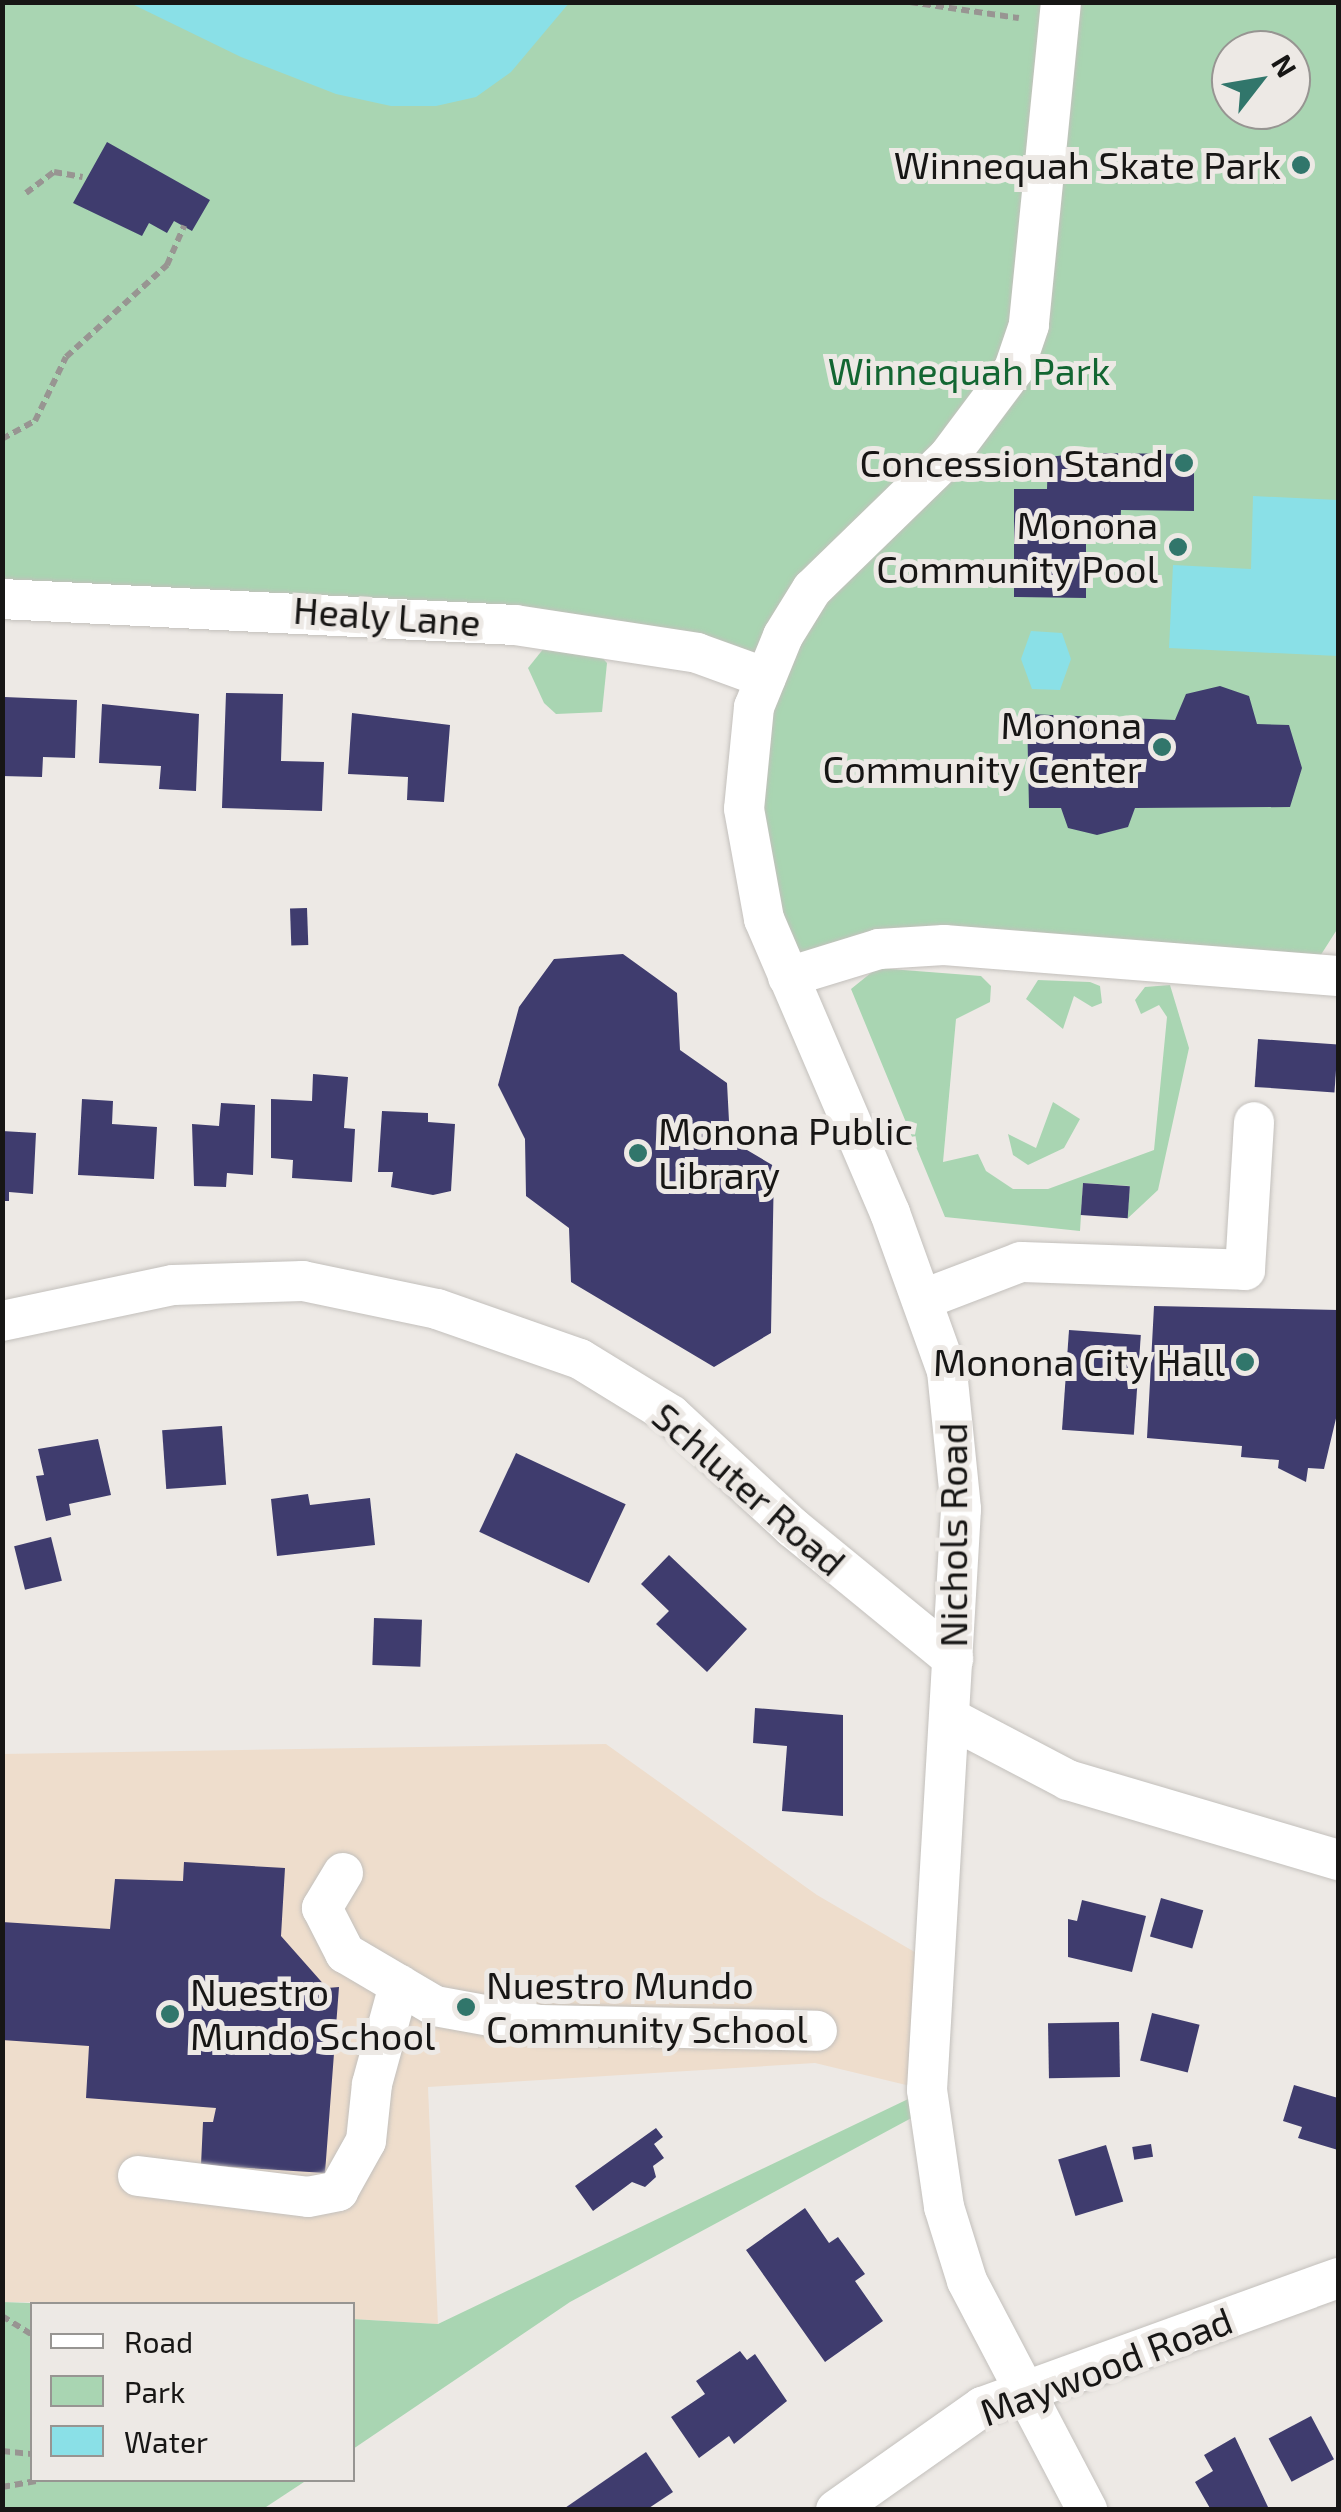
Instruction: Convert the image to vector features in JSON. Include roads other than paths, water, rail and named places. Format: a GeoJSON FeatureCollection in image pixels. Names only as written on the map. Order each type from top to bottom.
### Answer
{"type":"FeatureCollection","features":[{"type":"Feature","properties":{"kind":"street","name":"Nichols Road"},"geometry":{"type":"LineString","coordinates":[[1061,13],[1030,325],[1014,369],[949,456],[812,589],[754,707],[744,810],[764,919],[924,1299],[958,1430],[953,1659],[927,2090],[944,2207],[967,2282],[1020,2390],[1087,2510]]}},
{"type":"Feature","properties":{"kind":"street","name":"Healy Lane"},"geometry":{"type":"LineString","coordinates":[[2,599],[515,625],[697,653],[766,678]]}},
{"type":"Feature","properties":{"kind":"street"},"geometry":{"type":"LineString","coordinates":[[788,977],[879,949],[944,945],[1338,976]]}},
{"type":"Feature","properties":{"kind":"street"},"geometry":{"type":"LineString","coordinates":[[924,1299],[1020,1262],[1246,1270],[1254,1122]]}},
{"type":"Feature","properties":{"kind":"street","name":"Schluter Road"},"geometry":{"type":"LineString","coordinates":[[2,1321],[173,1285],[304,1280],[438,1309],[580,1360],[671,1416],[792,1528],[953,1659]]}},
{"type":"Feature","properties":{"kind":"street"},"geometry":{"type":"LineString","coordinates":[[950,1718],[1068,1780],[1338,1860]]}},
{"type":"Feature","properties":{"kind":"street"},"geometry":{"type":"LineString","coordinates":[[344,1873],[322,1908],[346,1953],[435,2006],[540,2025],[817,2031]]}},
{"type":"Feature","properties":{"kind":"street"},"geometry":{"type":"LineString","coordinates":[[138,2176],[308,2197],[338,2191],[366,2140],[372,2084],[399,1985]]}},
{"type":"Feature","properties":{"kind":"street","name":"Maywood Road"},"geometry":{"type":"LineString","coordinates":[[836,2510],[982,2407],[1020,2390],[1338,2278]]}},
{"type":"Feature","properties":{"kind":"water"},"geometry":{"type":"Polygon","coordinates":[[[130,3],[569,3],[511,72],[476,97],[436,106],[391,106],[336,94],[241,57],[130,3]]]}},
{"type":"Feature","properties":{"kind":"water"},"geometry":{"type":"Polygon","coordinates":[[[1253,496],[1338,500],[1338,656],[1169,648],[1173,565],[1251,569],[1253,496]]]}},
{"type":"Feature","properties":{"kind":"water"},"geometry":{"type":"Polygon","coordinates":[[[1031,631],[1062,633],[1071,659],[1060,690],[1032,689],[1021,659],[1031,631]]]}},
{"type":"Feature","properties":{"kind":"place","name":"Winnequah Skate Park"},"geometry":{"type":"Point","coordinates":[1301,165]}},
{"type":"Feature","properties":{"kind":"place","name":"Concession Stand"},"geometry":{"type":"Point","coordinates":[1184,463]}},
{"type":"Feature","properties":{"kind":"place","name":"Monona Community Pool"},"geometry":{"type":"Point","coordinates":[1178,547]}},
{"type":"Feature","properties":{"kind":"place","name":"Monona Community Center"},"geometry":{"type":"Point","coordinates":[1162,747]}},
{"type":"Feature","properties":{"kind":"place","name":"Monona Public Library"},"geometry":{"type":"Point","coordinates":[638,1153]}},
{"type":"Feature","properties":{"kind":"place","name":"Monona City Hall"},"geometry":{"type":"Point","coordinates":[1245,1362]}},
{"type":"Feature","properties":{"kind":"place","name":"Nuestro Mundo Community School"},"geometry":{"type":"Point","coordinates":[466,2007]}},
{"type":"Feature","properties":{"kind":"place","name":"Nuestro Mundo School"},"geometry":{"type":"Point","coordinates":[170,2014]}},
{"type":"Feature","properties":{"kind":"park label","name":"Winnequah Park"},"geometry":{"type":"Point","coordinates":[969,371]}}]}
